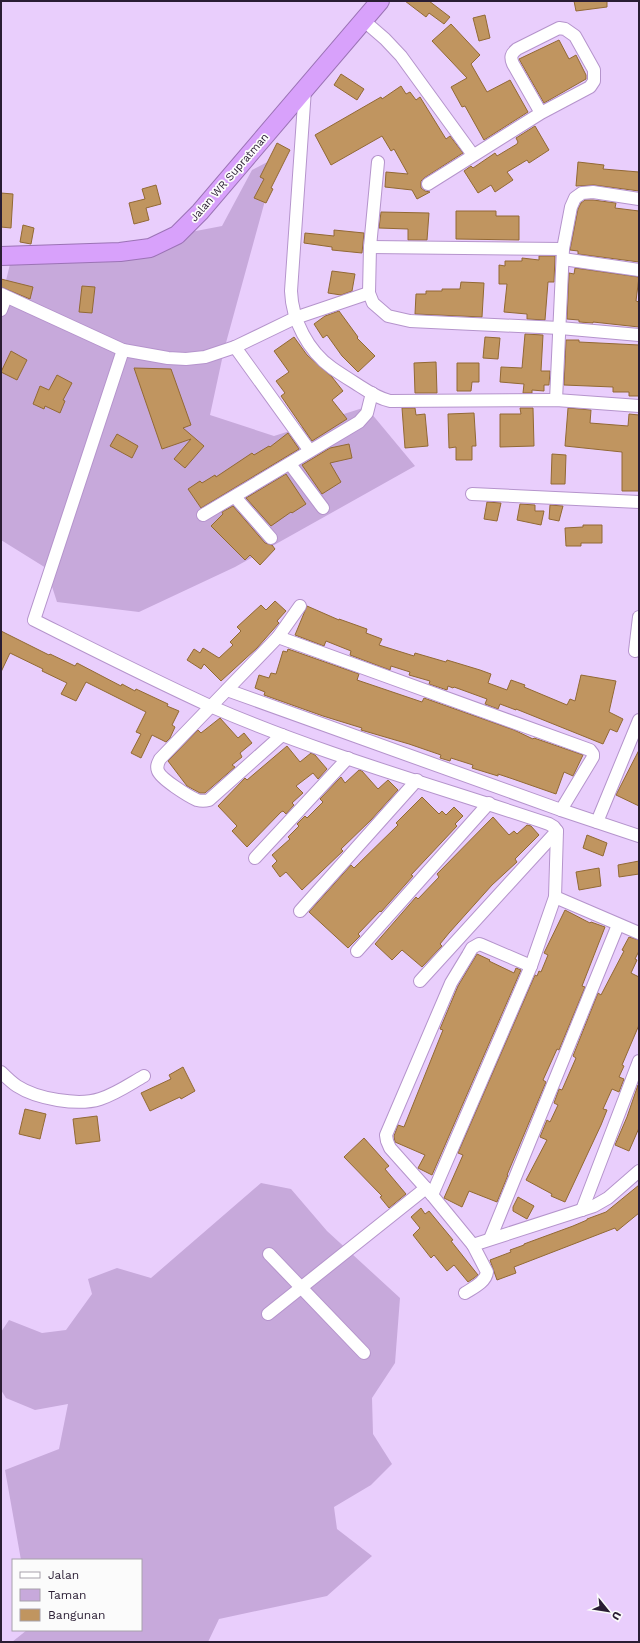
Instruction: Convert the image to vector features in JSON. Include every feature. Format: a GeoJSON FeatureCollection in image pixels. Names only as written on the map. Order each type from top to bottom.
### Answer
{"type":"FeatureCollection","features":[{"type":"Feature","properties":{"kind":"highway","name":"Jalan WR Supratman"},"geometry":{"type":"LineString","coordinates":[[1,256],[120,252],[150,248],[177,235],[200,212],[380,1]]}},
{"type":"Feature","properties":{"kind":"street"},"geometry":{"type":"LineString","coordinates":[[363,20],[385,39],[401,56],[473,155]]}},
{"type":"Feature","properties":{"kind":"street"},"geometry":{"type":"LineString","coordinates":[[428,184],[541,113],[590,87],[594,81],[594,70],[575,36],[565,29],[559,28],[512,53],[511,58],[513,64],[541,113]]}},
{"type":"Feature","properties":{"kind":"street"},"geometry":{"type":"LineString","coordinates":[[305,89],[291,291],[296,318],[308,344],[330,367],[382,399],[390,401],[556,400],[639,406]]}},
{"type":"Feature","properties":{"kind":"street"},"geometry":{"type":"LineString","coordinates":[[378,162],[370,247],[369,293],[373,303],[388,316],[400,320],[560,328],[639,335]]}},
{"type":"Feature","properties":{"kind":"street"},"geometry":{"type":"LineString","coordinates":[[556,400],[563,254],[571,207],[575,198],[582,193],[593,192],[639,198]]}},
{"type":"Feature","properties":{"kind":"street"},"geometry":{"type":"LineString","coordinates":[[370,247],[563,254],[639,270]]}},
{"type":"Feature","properties":{"kind":"street"},"geometry":{"type":"LineString","coordinates":[[1,310],[4,295],[123,350],[168,358],[186,359],[205,358],[235,347],[296,318],[369,293]]}},
{"type":"Feature","properties":{"kind":"street"},"geometry":{"type":"LineString","coordinates":[[235,347],[310,451]]}},
{"type":"Feature","properties":{"kind":"street"},"geometry":{"type":"LineString","coordinates":[[123,350],[34,620],[220,697],[639,836]]}},
{"type":"Feature","properties":{"kind":"street"},"geometry":{"type":"LineString","coordinates":[[203,515],[363,419],[372,393]]}},
{"type":"Feature","properties":{"kind":"street"},"geometry":{"type":"LineString","coordinates":[[290,464],[323,508]]}},
{"type":"Feature","properties":{"kind":"street"},"geometry":{"type":"LineString","coordinates":[[472,494],[639,502]]}},
{"type":"Feature","properties":{"kind":"street"},"geometry":{"type":"LineString","coordinates":[[235,497],[271,538]]}},
{"type":"Feature","properties":{"kind":"street"},"geometry":{"type":"LineString","coordinates":[[282,734],[209,800],[198,800],[160,775],[157,767],[160,759],[278,637],[300,606]]}},
{"type":"Feature","properties":{"kind":"street"},"geometry":{"type":"LineString","coordinates":[[635,651],[639,617]]}},
{"type":"Feature","properties":{"kind":"street"},"geometry":{"type":"LineString","coordinates":[[278,637],[590,750],[593,757],[561,810]]}},
{"type":"Feature","properties":{"kind":"street"},"geometry":{"type":"LineString","coordinates":[[220,697],[282,734],[348,758],[489,803],[549,824],[557,831],[555,897],[531,966],[429,1192],[268,1314]]}},
{"type":"Feature","properties":{"kind":"street"},"geometry":{"type":"LineString","coordinates":[[596,822],[639,720]]}},
{"type":"Feature","properties":{"kind":"street"},"geometry":{"type":"LineString","coordinates":[[256,858],[348,758]]}},
{"type":"Feature","properties":{"kind":"street"},"geometry":{"type":"LineString","coordinates":[[300,911],[417,780]]}},
{"type":"Feature","properties":{"kind":"street"},"geometry":{"type":"LineString","coordinates":[[357,951],[489,803]]}},
{"type":"Feature","properties":{"kind":"street"},"geometry":{"type":"LineString","coordinates":[[420,981],[557,831]]}},
{"type":"Feature","properties":{"kind":"street"},"geometry":{"type":"LineString","coordinates":[[555,897],[639,933]]}},
{"type":"Feature","properties":{"kind":"street"},"geometry":{"type":"LineString","coordinates":[[490,1238],[618,924]]}},
{"type":"Feature","properties":{"kind":"street"},"geometry":{"type":"LineString","coordinates":[[466,1294],[484,1279],[487,1272],[473,1245],[390,1148],[386,1134],[451,983],[472,948],[478,944],[531,966]]}},
{"type":"Feature","properties":{"kind":"street"},"geometry":{"type":"LineString","coordinates":[[582,1210],[639,1061]]}},
{"type":"Feature","properties":{"kind":"street"},"geometry":{"type":"LineString","coordinates":[[1,1072],[17,1086],[33,1094],[54,1099],[79,1102],[100,1099],[123,1089],[144,1076]]}},
{"type":"Feature","properties":{"kind":"street"},"geometry":{"type":"LineString","coordinates":[[473,1245],[490,1238],[594,1206],[608,1198],[639,1171]]}},
{"type":"Feature","properties":{"kind":"street"},"geometry":{"type":"LineString","coordinates":[[269,1254],[364,1353]]}},
{"type":"Feature","properties":{"kind":"green space"},"geometry":{"type":"Polygon","coordinates":[[[277,157],[224,350],[210,415],[274,436],[366,407],[415,466],[235,567],[139,612],[57,602],[46,568],[1,540],[1,301],[11,260],[154,239],[222,226],[252,170],[277,157]]]}},
{"type":"Feature","properties":{"kind":"green space"},"geometry":{"type":"Polygon","coordinates":[[[261,1183],[291,1189],[327,1231],[400,1298],[395,1363],[372,1398],[373,1434],[392,1464],[371,1485],[334,1507],[337,1529],[372,1556],[327,1596],[219,1619],[208,1642],[12,1642],[26,1631],[142,1631],[142,1559],[21,1559],[5,1470],[59,1449],[68,1404],[35,1410],[6,1398],[1,1390],[1,1332],[9,1320],[42,1333],[66,1330],[92,1294],[88,1279],[117,1268],[151,1278],[261,1183]]]}},
{"type":"Feature","properties":{"kind":"building"},"geometry":{"type":"Polygon","coordinates":[[[405,1],[429,1],[450,17],[444,24],[429,13],[426,17],[405,1]]]}},
{"type":"Feature","properties":{"kind":"building"},"geometry":{"type":"Polygon","coordinates":[[[574,1],[607,1],[607,7],[576,11],[574,1]]]}},
{"type":"Feature","properties":{"kind":"building"},"geometry":{"type":"Polygon","coordinates":[[[485,15],[490,38],[479,41],[473,18],[485,15]]]}},
{"type":"Feature","properties":{"kind":"building"},"geometry":{"type":"Polygon","coordinates":[[[451,24],[480,55],[471,64],[487,92],[510,80],[528,112],[484,140],[465,106],[462,107],[451,87],[467,78],[432,41],[451,24]]]}},
{"type":"Feature","properties":{"kind":"building"},"geometry":{"type":"Polygon","coordinates":[[[559,40],[569,59],[576,55],[586,75],[586,79],[544,103],[519,59],[559,40]]]}},
{"type":"Feature","properties":{"kind":"building"},"geometry":{"type":"Polygon","coordinates":[[[341,74],[364,89],[357,100],[334,85],[341,74]]]}},
{"type":"Feature","properties":{"kind":"building"},"geometry":{"type":"Polygon","coordinates":[[[401,86],[406,94],[410,92],[416,100],[420,97],[446,139],[450,136],[463,153],[421,181],[421,188],[430,192],[417,199],[412,190],[385,187],[386,172],[408,174],[394,149],[391,151],[382,136],[331,165],[315,135],[381,97],[382,99],[401,86]]]}},
{"type":"Feature","properties":{"kind":"building"},"geometry":{"type":"Polygon","coordinates":[[[535,126],[549,150],[529,163],[527,160],[507,172],[513,180],[495,192],[491,185],[478,193],[464,171],[471,166],[473,168],[495,153],[497,156],[517,144],[518,142],[516,138],[535,126]]]}},
{"type":"Feature","properties":{"kind":"building"},"geometry":{"type":"Polygon","coordinates":[[[277,143],[290,150],[271,188],[273,189],[266,203],[254,198],[264,179],[260,177],[277,143]]]}},
{"type":"Feature","properties":{"kind":"building"},"geometry":{"type":"Polygon","coordinates":[[[578,162],[604,165],[603,169],[639,172],[639,191],[594,185],[576,186],[578,162]]]}},
{"type":"Feature","properties":{"kind":"building"},"geometry":{"type":"Polygon","coordinates":[[[156,185],[161,204],[146,208],[149,220],[134,224],[129,203],[145,199],[142,189],[156,185]]]}},
{"type":"Feature","properties":{"kind":"building"},"geometry":{"type":"Polygon","coordinates":[[[1,193],[13,194],[11,228],[1,227],[1,193]]]}},
{"type":"Feature","properties":{"kind":"building"},"geometry":{"type":"Polygon","coordinates":[[[585,200],[616,203],[615,208],[639,211],[639,262],[578,254],[578,251],[570,250],[578,209],[581,203],[585,200]]]}},
{"type":"Feature","properties":{"kind":"building"},"geometry":{"type":"Polygon","coordinates":[[[456,211],[496,211],[496,216],[519,216],[519,240],[456,239],[456,211]]]}},
{"type":"Feature","properties":{"kind":"building"},"geometry":{"type":"Polygon","coordinates":[[[381,212],[429,213],[427,240],[408,240],[408,229],[379,228],[381,212]]]}},
{"type":"Feature","properties":{"kind":"building"},"geometry":{"type":"Polygon","coordinates":[[[23,225],[34,228],[31,244],[20,242],[23,225]]]}},
{"type":"Feature","properties":{"kind":"building"},"geometry":{"type":"Polygon","coordinates":[[[334,230],[364,233],[362,253],[332,250],[332,247],[304,243],[305,233],[334,236],[334,230]]]}},
{"type":"Feature","properties":{"kind":"building"},"geometry":{"type":"Polygon","coordinates":[[[539,256],[555,256],[554,282],[548,282],[545,320],[527,319],[527,314],[504,312],[507,284],[499,284],[499,265],[505,266],[505,261],[522,261],[522,258],[539,260],[539,256]]]}},
{"type":"Feature","properties":{"kind":"building"},"geometry":{"type":"Polygon","coordinates":[[[575,268],[639,277],[636,301],[639,302],[639,327],[579,322],[579,320],[567,319],[569,273],[574,274],[575,268]]]}},
{"type":"Feature","properties":{"kind":"building"},"geometry":{"type":"Polygon","coordinates":[[[332,271],[355,274],[352,291],[341,295],[328,293],[332,271]]]}},
{"type":"Feature","properties":{"kind":"building"},"geometry":{"type":"Polygon","coordinates":[[[1,279],[33,287],[30,299],[1,287],[1,279]]]}},
{"type":"Feature","properties":{"kind":"building"},"geometry":{"type":"Polygon","coordinates":[[[461,282],[484,283],[482,317],[415,314],[416,294],[426,294],[426,291],[442,291],[442,289],[460,289],[461,282]]]}},
{"type":"Feature","properties":{"kind":"building"},"geometry":{"type":"Polygon","coordinates":[[[82,286],[95,287],[92,313],[79,312],[82,286]]]}},
{"type":"Feature","properties":{"kind":"building"},"geometry":{"type":"Polygon","coordinates":[[[339,311],[358,337],[357,338],[375,356],[358,372],[342,356],[327,335],[323,338],[314,324],[325,316],[339,311]]]}},
{"type":"Feature","properties":{"kind":"building"},"geometry":{"type":"Polygon","coordinates":[[[525,334],[543,335],[541,371],[550,371],[549,385],[544,385],[544,391],[532,390],[532,393],[523,393],[524,384],[500,382],[501,367],[522,368],[525,334]]]}},
{"type":"Feature","properties":{"kind":"building"},"geometry":{"type":"Polygon","coordinates":[[[294,337],[307,355],[332,377],[343,391],[332,400],[347,419],[312,441],[281,396],[285,393],[276,381],[289,372],[274,351],[294,337]]]}},
{"type":"Feature","properties":{"kind":"building"},"geometry":{"type":"Polygon","coordinates":[[[485,337],[500,338],[498,359],[483,358],[485,337]]]}},
{"type":"Feature","properties":{"kind":"building"},"geometry":{"type":"Polygon","coordinates":[[[566,340],[639,345],[639,396],[629,396],[629,392],[613,392],[613,387],[564,385],[566,340]]]}},
{"type":"Feature","properties":{"kind":"building"},"geometry":{"type":"Polygon","coordinates":[[[11,351],[27,360],[17,380],[1,372],[11,351]]]}},
{"type":"Feature","properties":{"kind":"building"},"geometry":{"type":"Polygon","coordinates":[[[436,362],[437,393],[415,393],[414,363],[436,362]]]}},
{"type":"Feature","properties":{"kind":"building"},"geometry":{"type":"Polygon","coordinates":[[[457,363],[479,363],[479,382],[472,382],[471,391],[457,391],[457,363]]]}},
{"type":"Feature","properties":{"kind":"building"},"geometry":{"type":"Polygon","coordinates":[[[134,368],[171,369],[191,425],[183,428],[204,446],[185,468],[174,459],[191,439],[162,449],[134,368]]]}},
{"type":"Feature","properties":{"kind":"building"},"geometry":{"type":"Polygon","coordinates":[[[57,375],[72,383],[63,400],[65,401],[60,413],[45,406],[44,409],[33,404],[40,386],[49,390],[57,375]]]}},
{"type":"Feature","properties":{"kind":"building"},"geometry":{"type":"Polygon","coordinates":[[[402,408],[415,408],[416,415],[425,414],[428,446],[405,448],[402,408]]]}},
{"type":"Feature","properties":{"kind":"building"},"geometry":{"type":"Polygon","coordinates":[[[520,408],[533,408],[534,446],[500,447],[500,414],[521,414],[520,408]]]}},
{"type":"Feature","properties":{"kind":"building"},"geometry":{"type":"Polygon","coordinates":[[[568,408],[591,410],[590,423],[628,426],[629,414],[639,415],[639,491],[622,491],[622,452],[565,446],[568,408]]]}},
{"type":"Feature","properties":{"kind":"building"},"geometry":{"type":"Polygon","coordinates":[[[474,413],[476,446],[472,446],[472,460],[456,460],[456,447],[449,448],[448,414],[474,413]]]}},
{"type":"Feature","properties":{"kind":"building"},"geometry":{"type":"Polygon","coordinates":[[[288,433],[299,449],[201,508],[188,489],[200,481],[202,483],[215,475],[216,477],[252,453],[254,455],[269,446],[270,447],[288,433]]]}},
{"type":"Feature","properties":{"kind":"building"},"geometry":{"type":"Polygon","coordinates":[[[117,434],[138,446],[132,458],[110,446],[117,434]]]}},
{"type":"Feature","properties":{"kind":"building"},"geometry":{"type":"Polygon","coordinates":[[[349,444],[352,458],[330,463],[341,482],[322,494],[302,465],[330,448],[349,444]]]}},
{"type":"Feature","properties":{"kind":"building"},"geometry":{"type":"Polygon","coordinates":[[[552,454],[566,455],[565,484],[551,484],[552,454]]]}},
{"type":"Feature","properties":{"kind":"building"},"geometry":{"type":"Polygon","coordinates":[[[286,474],[306,504],[292,513],[291,512],[271,526],[246,498],[286,474]]]}},
{"type":"Feature","properties":{"kind":"building"},"geometry":{"type":"Polygon","coordinates":[[[487,502],[501,503],[497,521],[484,519],[487,502]]]}},
{"type":"Feature","properties":{"kind":"building"},"geometry":{"type":"Polygon","coordinates":[[[520,504],[535,505],[535,511],[544,511],[541,525],[517,520],[520,504]]]}},
{"type":"Feature","properties":{"kind":"building"},"geometry":{"type":"Polygon","coordinates":[[[550,505],[563,506],[559,521],[549,519],[550,505]]]}},
{"type":"Feature","properties":{"kind":"building"},"geometry":{"type":"Polygon","coordinates":[[[233,506],[265,543],[272,545],[275,549],[260,565],[250,555],[245,560],[211,526],[223,514],[222,512],[233,506]]]}},
{"type":"Feature","properties":{"kind":"building"},"geometry":{"type":"Polygon","coordinates":[[[583,525],[602,525],[602,543],[581,543],[581,546],[566,546],[565,528],[583,527],[583,525]]]}},
{"type":"Feature","properties":{"kind":"building"},"geometry":{"type":"Polygon","coordinates":[[[275,601],[286,611],[277,621],[279,623],[257,648],[221,681],[204,664],[201,669],[187,660],[194,649],[200,653],[203,648],[219,658],[233,645],[230,642],[241,631],[237,627],[261,605],[266,610],[275,601]]]}},
{"type":"Feature","properties":{"kind":"building"},"geometry":{"type":"Polygon","coordinates":[[[307,606],[339,620],[367,629],[366,633],[382,639],[379,645],[414,656],[415,653],[446,662],[447,660],[480,670],[491,674],[488,683],[507,690],[511,680],[567,705],[570,699],[575,701],[581,675],[616,681],[609,712],[623,719],[617,732],[610,729],[603,744],[516,709],[500,704],[498,709],[485,704],[487,699],[454,687],[448,686],[447,690],[429,684],[430,681],[409,675],[410,672],[391,666],[390,670],[350,655],[351,651],[326,641],[324,646],[295,635],[307,606]]]}},
{"type":"Feature","properties":{"kind":"building"},"geometry":{"type":"Polygon","coordinates":[[[1,631],[49,655],[50,654],[75,666],[77,663],[121,686],[122,684],[135,691],[136,689],[168,704],[167,706],[179,711],[172,725],[175,727],[170,738],[166,742],[152,735],[141,758],[131,753],[141,734],[136,732],[146,712],[86,682],[76,701],[61,694],[67,683],[42,671],[43,669],[10,653],[1,672],[1,631]]]}},
{"type":"Feature","properties":{"kind":"building"},"geometry":{"type":"Polygon","coordinates":[[[288,649],[359,674],[357,680],[422,702],[424,698],[514,730],[533,739],[534,738],[583,755],[573,776],[564,772],[556,794],[498,774],[498,776],[472,768],[473,765],[451,758],[450,761],[440,758],[441,755],[361,730],[362,728],[264,695],[265,692],[255,688],[259,675],[269,678],[271,673],[276,674],[283,651],[287,652],[288,649]]]}},
{"type":"Feature","properties":{"kind":"building"},"geometry":{"type":"Polygon","coordinates":[[[220,718],[238,738],[244,733],[252,743],[240,753],[242,757],[232,765],[235,767],[205,793],[200,793],[187,786],[168,761],[198,730],[201,733],[220,718]]]}},
{"type":"Feature","properties":{"kind":"building"},"geometry":{"type":"Polygon","coordinates":[[[287,746],[300,762],[311,753],[315,755],[327,769],[318,779],[313,773],[296,786],[303,793],[292,803],[294,805],[286,814],[283,811],[281,812],[247,847],[232,831],[237,826],[218,806],[245,778],[247,780],[287,746]]]}},
{"type":"Feature","properties":{"kind":"building"},"geometry":{"type":"Polygon","coordinates":[[[639,750],[639,806],[616,795],[639,750]]]}},
{"type":"Feature","properties":{"kind":"building"},"geometry":{"type":"Polygon","coordinates":[[[359,770],[362,771],[378,789],[388,780],[398,790],[371,820],[341,849],[343,851],[302,890],[286,872],[280,877],[272,866],[277,861],[272,855],[290,839],[288,837],[299,826],[297,824],[305,816],[307,818],[323,802],[320,799],[341,777],[345,783],[359,770]]]}},
{"type":"Feature","properties":{"kind":"building"},"geometry":{"type":"Polygon","coordinates":[[[422,797],[439,814],[442,811],[446,815],[454,807],[463,816],[455,824],[457,826],[411,875],[413,876],[381,912],[380,911],[358,934],[360,936],[348,948],[309,912],[351,865],[354,868],[398,825],[396,823],[422,797]]]}},
{"type":"Feature","properties":{"kind":"building"},"geometry":{"type":"Polygon","coordinates":[[[493,817],[509,835],[514,831],[517,834],[527,825],[531,826],[539,835],[515,859],[517,862],[492,885],[449,933],[440,944],[442,946],[422,967],[402,950],[392,960],[375,944],[416,897],[418,899],[439,877],[437,874],[493,817]]]}},
{"type":"Feature","properties":{"kind":"building"},"geometry":{"type":"Polygon","coordinates":[[[587,835],[607,843],[603,856],[583,848],[587,835]]]}},
{"type":"Feature","properties":{"kind":"building"},"geometry":{"type":"Polygon","coordinates":[[[639,861],[639,874],[619,877],[618,865],[639,861]]]}},
{"type":"Feature","properties":{"kind":"building"},"geometry":{"type":"Polygon","coordinates":[[[599,868],[601,886],[579,890],[576,872],[599,868]]]}},
{"type":"Feature","properties":{"kind":"building"},"geometry":{"type":"Polygon","coordinates":[[[565,910],[590,923],[591,922],[605,927],[582,986],[585,987],[559,1050],[557,1049],[543,1080],[546,1082],[497,1202],[469,1191],[462,1207],[444,1198],[463,1155],[458,1153],[535,975],[537,976],[539,971],[541,972],[548,955],[544,953],[565,910]]]}},
{"type":"Feature","properties":{"kind":"building"},"geometry":{"type":"Polygon","coordinates":[[[629,937],[639,940],[639,951],[635,959],[637,960],[631,973],[639,977],[639,1025],[622,1065],[624,1066],[619,1077],[624,1079],[619,1092],[612,1089],[603,1109],[607,1110],[601,1125],[565,1202],[551,1196],[552,1194],[526,1180],[547,1140],[540,1137],[547,1120],[550,1122],[558,1105],[554,1103],[559,1089],[562,1090],[576,1058],[573,1056],[598,993],[601,995],[624,951],[622,950],[629,937]]]}},
{"type":"Feature","properties":{"kind":"building"},"geometry":{"type":"Polygon","coordinates":[[[477,954],[514,973],[516,968],[521,970],[432,1175],[418,1168],[425,1155],[395,1142],[394,1136],[398,1125],[404,1127],[443,1030],[440,1029],[458,986],[477,954]]]}},
{"type":"Feature","properties":{"kind":"building"},"geometry":{"type":"Polygon","coordinates":[[[183,1067],[195,1091],[181,1099],[180,1097],[150,1111],[141,1093],[171,1079],[169,1075],[183,1067]]]}},
{"type":"Feature","properties":{"kind":"building"},"geometry":{"type":"Polygon","coordinates":[[[638,1085],[639,1128],[629,1151],[615,1145],[638,1085]]]}},
{"type":"Feature","properties":{"kind":"building"},"geometry":{"type":"Polygon","coordinates":[[[25,1109],[46,1114],[40,1139],[19,1134],[25,1109]]]}},
{"type":"Feature","properties":{"kind":"building"},"geometry":{"type":"Polygon","coordinates":[[[97,1116],[100,1141],[76,1144],[73,1119],[97,1116]]]}},
{"type":"Feature","properties":{"kind":"building"},"geometry":{"type":"Polygon","coordinates":[[[364,1138],[389,1166],[385,1169],[406,1194],[389,1208],[380,1197],[382,1196],[344,1157],[364,1138]]]}},
{"type":"Feature","properties":{"kind":"building"},"geometry":{"type":"Polygon","coordinates":[[[639,1185],[639,1213],[617,1231],[615,1228],[514,1267],[516,1273],[497,1280],[490,1260],[511,1252],[510,1250],[524,1244],[606,1212],[639,1185]]]}},
{"type":"Feature","properties":{"kind":"building"},"geometry":{"type":"Polygon","coordinates":[[[518,1197],[534,1206],[527,1219],[513,1211],[513,1207],[518,1197]]]}},
{"type":"Feature","properties":{"kind":"building"},"geometry":{"type":"Polygon","coordinates":[[[421,1208],[425,1214],[429,1211],[453,1240],[451,1241],[478,1275],[468,1282],[454,1265],[447,1271],[434,1255],[431,1258],[413,1235],[420,1228],[411,1217],[421,1208]]]}}]}
